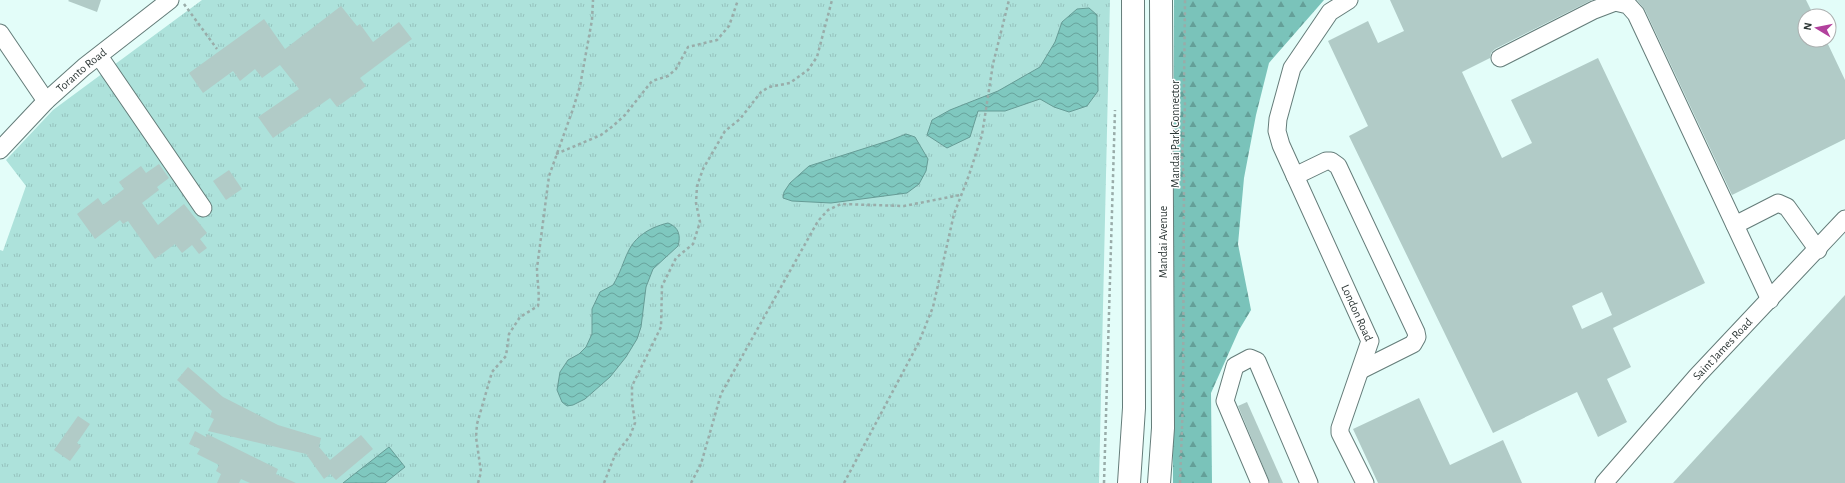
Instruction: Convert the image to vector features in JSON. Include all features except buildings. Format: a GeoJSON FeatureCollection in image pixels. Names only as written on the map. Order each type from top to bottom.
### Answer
{"type":"FeatureCollection","features":[{"type":"Feature","properties":{"kind":"main road"},"geometry":{"type":"LineString","coordinates":[[1129,483],[1134,408],[1133,0]]}},
{"type":"Feature","properties":{"kind":"main road","name":"Mandai Avenue"},"geometry":{"type":"LineString","coordinates":[[1159,483],[1164,428],[1162,0]]}},
{"type":"Feature","properties":{"kind":"street","name":"Toranto Road"},"geometry":{"type":"LineString","coordinates":[[0,150],[46,101],[99,56],[170,0]]}},
{"type":"Feature","properties":{"kind":"street","name":"London Road"},"geometry":{"type":"LineString","coordinates":[[1349,0],[1330,12],[1292,68],[1278,119],[1277,132],[1281,145],[1370,341],[1340,428],[1340,433],[1365,483]]}},
{"type":"Feature","properties":{"kind":"street"},"geometry":{"type":"LineString","coordinates":[[1500,58],[1594,10],[1615,2],[1628,5],[1636,14],[1770,300]]}},
{"type":"Feature","properties":{"kind":"street"},"geometry":{"type":"LineString","coordinates":[[0,33],[46,101]]}},
{"type":"Feature","properties":{"kind":"street"},"geometry":{"type":"LineString","coordinates":[[99,56],[203,208]]}},
{"type":"Feature","properties":{"kind":"street"},"geometry":{"type":"LineString","coordinates":[[1295,176],[1326,161],[1331,161],[1338,166],[1416,332],[1417,337],[1413,344],[1361,370]]}},
{"type":"Feature","properties":{"kind":"street"},"geometry":{"type":"LineString","coordinates":[[1735,225],[1778,203],[1787,207],[1818,250]]}},
{"type":"Feature","properties":{"kind":"street","name":"Saint James Road"},"geometry":{"type":"LineString","coordinates":[[1604,483],[1697,376],[1818,250],[1845,219]]}},
{"type":"Feature","properties":{"kind":"street"},"geometry":{"type":"LineString","coordinates":[[1260,483],[1225,401],[1235,366],[1250,358],[1257,361],[1308,483]]}},
{"type":"Feature","properties":{"kind":"path"},"geometry":{"type":"LineString","coordinates":[[181,0],[217,49]]}},
{"type":"Feature","properties":{"kind":"path"},"geometry":{"type":"LineString","coordinates":[[478,483],[481,472],[476,437],[477,424],[492,372],[506,356],[509,334],[520,318],[538,306],[540,293],[537,281],[537,268],[549,176],[580,86],[592,20],[593,0]]}},
{"type":"Feature","properties":{"kind":"path"},"geometry":{"type":"LineString","coordinates":[[556,155],[601,136],[625,116],[652,81],[668,76],[676,70],[688,47],[717,40],[729,26],[738,0]]}},
{"type":"Feature","properties":{"kind":"path"},"geometry":{"type":"LineString","coordinates":[[604,483],[615,455],[630,436],[635,423],[632,401],[632,386],[661,327],[662,286],[676,258],[693,244],[698,230],[700,222],[696,203],[697,186],[703,169],[725,131],[740,119],[761,92],[769,87],[790,83],[808,70],[817,57],[832,0]]}},
{"type":"Feature","properties":{"kind":"path"},"geometry":{"type":"LineString","coordinates":[[844,483],[919,342],[930,314],[954,214],[960,195],[970,175],[982,135],[993,64],[1008,0]]}},
{"type":"Feature","properties":{"kind":"path","name":"Mandai Park Connector"},"geometry":{"type":"LineString","coordinates":[[1180,483],[1183,400],[1184,178],[1182,157],[1186,105],[1184,88],[1185,0]]}},
{"type":"Feature","properties":{"kind":"path"},"geometry":{"type":"LineString","coordinates":[[1104,483],[1115,108]]}},
{"type":"Feature","properties":{"kind":"path"},"geometry":{"type":"LineString","coordinates":[[691,483],[700,464],[721,394],[818,221],[828,210],[841,204],[904,206],[960,195]]}},
{"type":"Feature","properties":{"kind":"green space"},"geometry":{"type":"Polygon","coordinates":[[[202,0],[1110,0],[1099,483],[0,483],[0,250],[3,251],[26,186],[6,160],[53,110],[202,0]]]}},
{"type":"Feature","properties":{"kind":"green space"},"geometry":{"type":"Polygon","coordinates":[[[1174,0],[1324,0],[1269,63],[1256,115],[1244,178],[1238,244],[1251,310],[1239,330],[1211,393],[1212,483],[1173,483],[1174,0]]]}},
{"type":"Feature","properties":{"kind":"water"},"geometry":{"type":"Polygon","coordinates":[[[1089,8],[1097,15],[1098,91],[1087,106],[1069,112],[1054,107],[1040,99],[1005,111],[978,111],[970,137],[947,148],[927,135],[932,120],[950,110],[998,91],[1040,67],[1055,42],[1062,22],[1077,9],[1089,8]]]}},
{"type":"Feature","properties":{"kind":"water"},"geometry":{"type":"Polygon","coordinates":[[[906,134],[915,137],[928,159],[926,171],[919,184],[907,193],[831,203],[792,201],[783,198],[784,192],[790,183],[809,166],[906,134]]]}},
{"type":"Feature","properties":{"kind":"water"},"geometry":{"type":"Polygon","coordinates":[[[668,223],[677,229],[679,235],[678,246],[653,269],[646,287],[641,327],[637,339],[626,357],[610,377],[585,399],[573,405],[567,406],[562,402],[557,390],[560,372],[568,360],[579,354],[586,347],[592,334],[592,309],[600,292],[613,285],[628,252],[637,239],[653,228],[668,223]]]}},
{"type":"Feature","properties":{"kind":"water"},"geometry":{"type":"Polygon","coordinates":[[[389,447],[405,467],[385,483],[343,483],[389,447]]]}}]}
